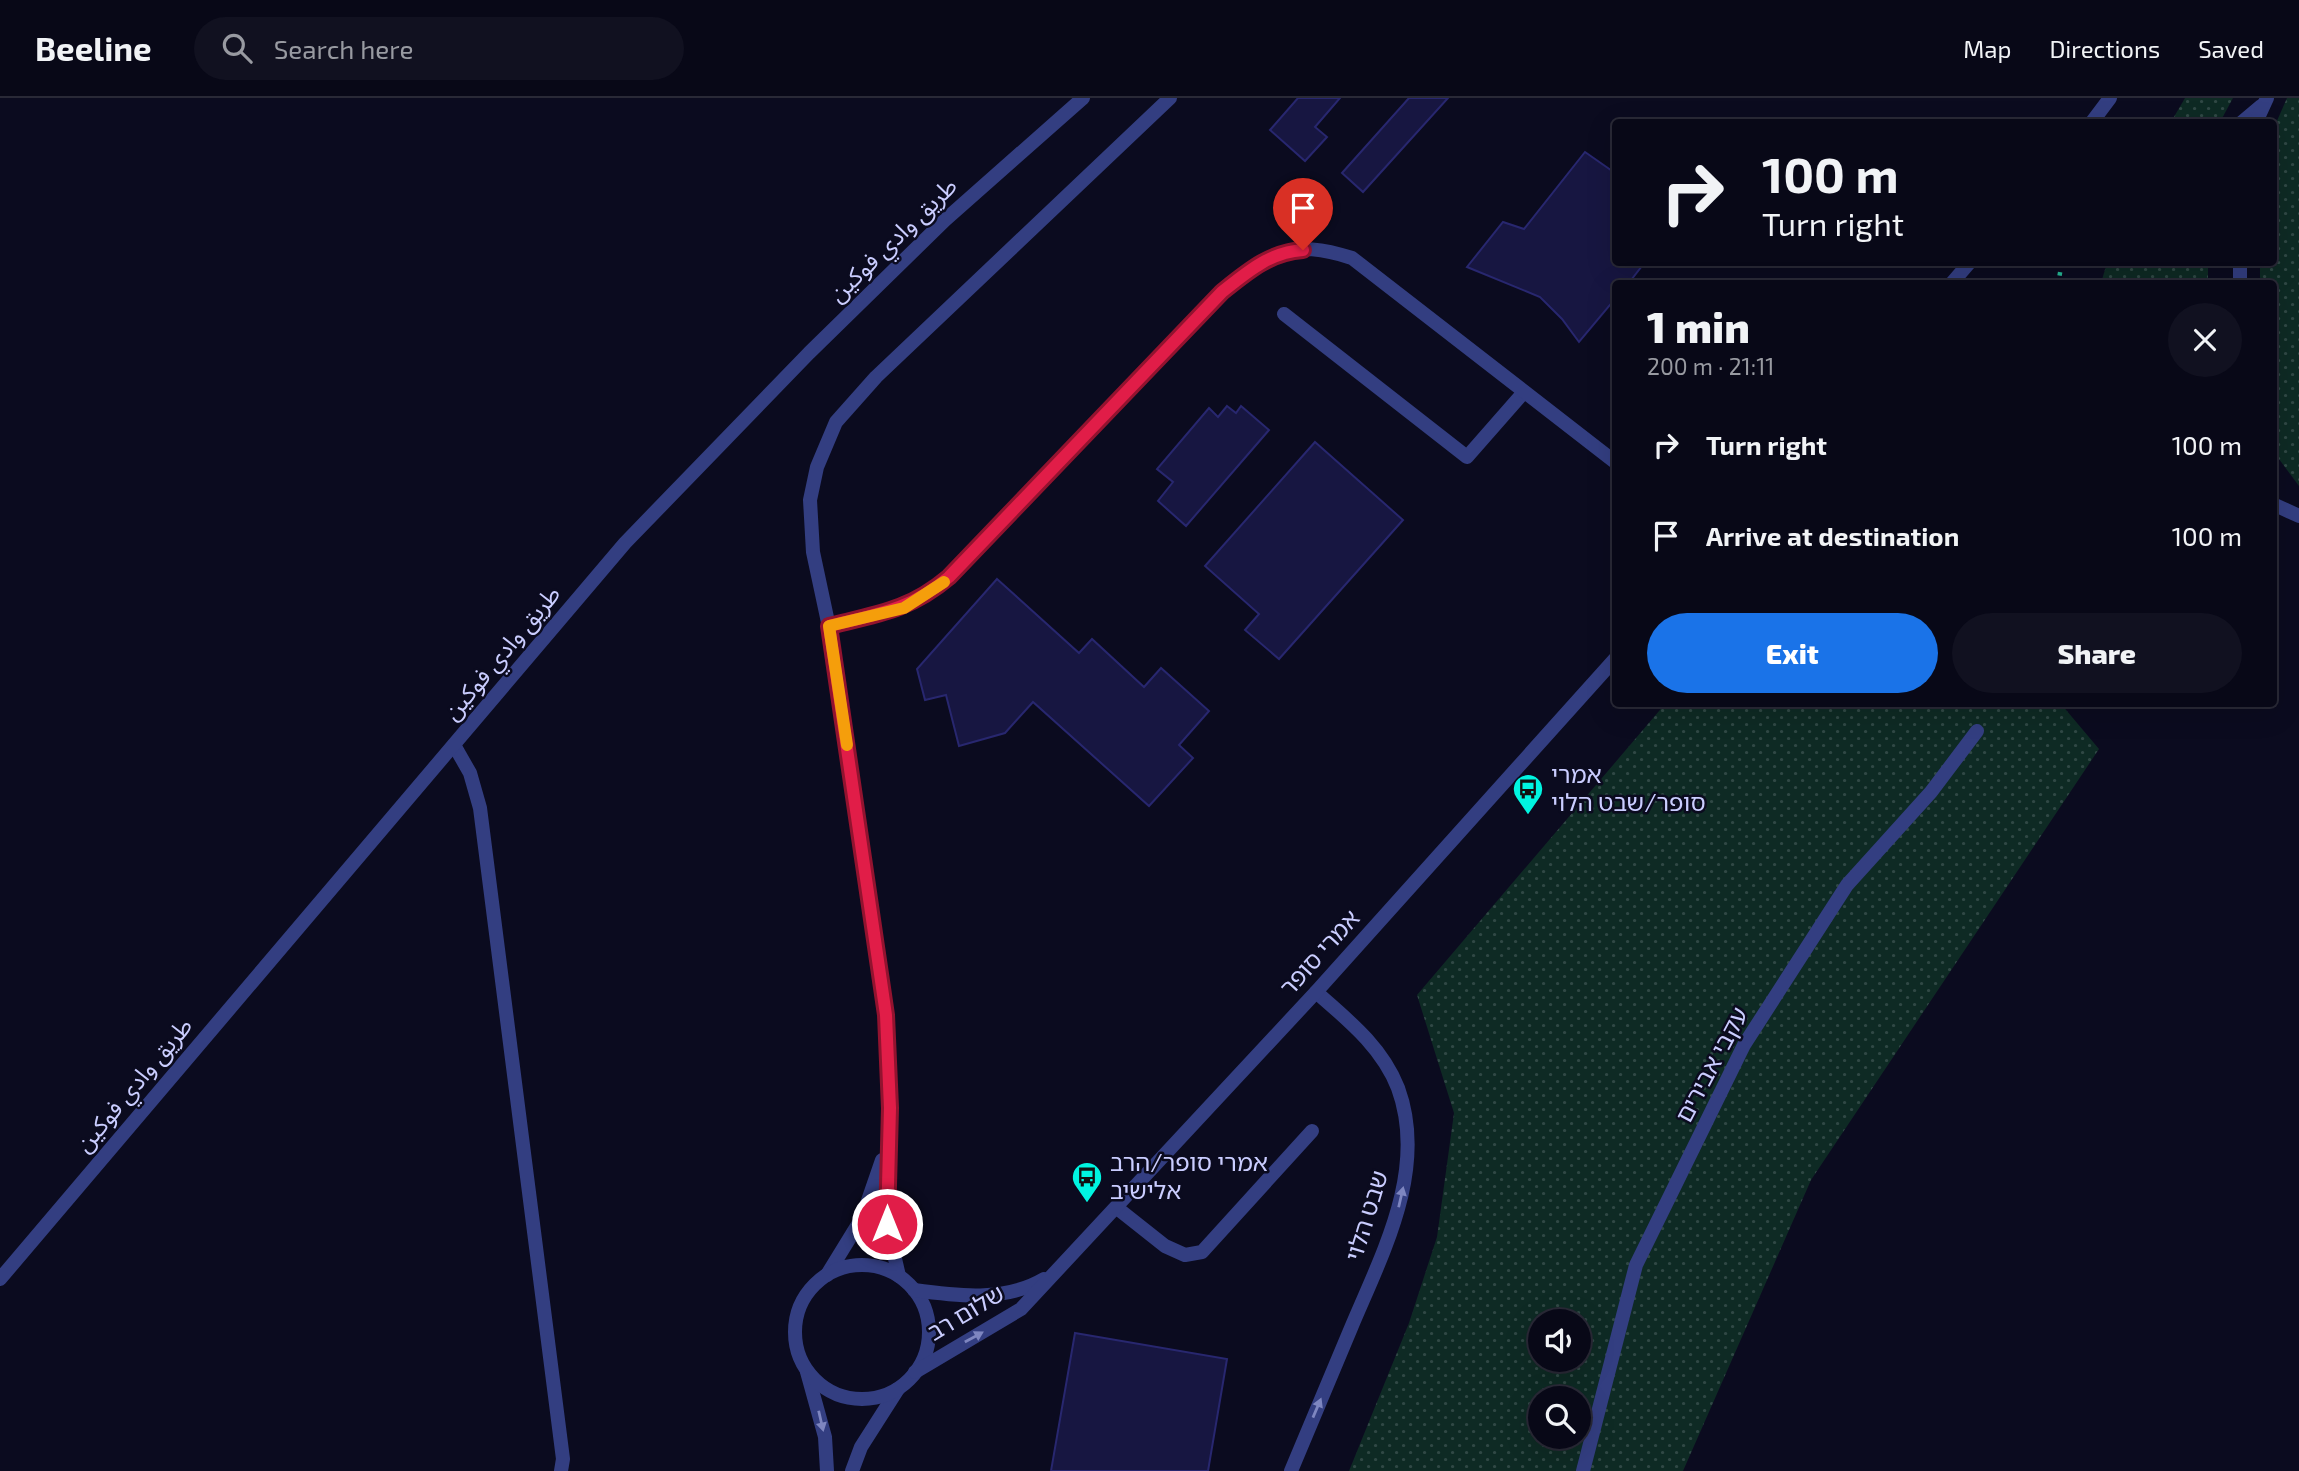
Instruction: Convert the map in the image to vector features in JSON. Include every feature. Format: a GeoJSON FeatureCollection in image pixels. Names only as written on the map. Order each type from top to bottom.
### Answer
{"type":"FeatureCollection","features":[{"type":"Feature","properties":{"kind":"street","name":"طريق وادي فوکين"},"geometry":{"type":"LineString","coordinates":[[0,1279],[625,543],[697,466],[945,220],[1083,98]]}},
{"type":"Feature","properties":{"kind":"street"},"geometry":{"type":"LineString","coordinates":[[899,1276],[887,1224],[890,1108],[886,1015],[829,626],[813,552],[810,500],[817,467],[836,422],[876,377],[1170,98]]}},
{"type":"Feature","properties":{"kind":"street"},"geometry":{"type":"LineString","coordinates":[[2094,119],[2110,98]]}},
{"type":"Feature","properties":{"kind":"street"},"geometry":{"type":"LineString","coordinates":[[2245,119],[2265,101]]}},
{"type":"Feature","properties":{"kind":"street"},"geometry":{"type":"LineString","coordinates":[[2257,119],[2265,101]]}},
{"type":"Feature","properties":{"kind":"street"},"geometry":{"type":"LineString","coordinates":[[829,626],[904,608],[931,592],[949,577],[1222,292],[1254,267],[1285,251],[1320,248],[1352,258],[1612,460]]}},
{"type":"Feature","properties":{"kind":"street"},"geometry":{"type":"LineString","coordinates":[[1954,280],[1967,266]]}},
{"type":"Feature","properties":{"kind":"street"},"geometry":{"type":"LineString","coordinates":[[1284,314],[1467,457],[1524,391]]}},
{"type":"Feature","properties":{"kind":"street"},"geometry":{"type":"LineString","coordinates":[[2277,506],[2299,516]]}},
{"type":"Feature","properties":{"kind":"street","name":"אמרי סופר"},"geometry":{"type":"LineString","coordinates":[[1054,1273],[1316,992],[1612,662]]}},
{"type":"Feature","properties":{"kind":"street","name":"עקבי אבירים"},"geometry":{"type":"LineString","coordinates":[[1583,1471],[1636,1265],[1744,1045],[1847,885],[1931,792],[1976,732]]}},
{"type":"Feature","properties":{"kind":"street"},"geometry":{"type":"LineString","coordinates":[[454,745],[470,773],[480,808],[563,1459],[561,1471]]}},
{"type":"Feature","properties":{"kind":"street","name":"שבט הלוי"},"geometry":{"type":"LineString","coordinates":[[1291,1471],[1390,1235],[1407,1168],[1405,1112],[1388,1067],[1358,1028],[1316,992]]}},
{"type":"Feature","properties":{"kind":"street"},"geometry":{"type":"LineString","coordinates":[[1117,1208],[1165,1246],[1185,1255],[1202,1251],[1312,1131]]}},
{"type":"Feature","properties":{"kind":"street"},"geometry":{"type":"LineString","coordinates":[[827,1275],[862,1218],[887,1146]]}},
{"type":"Feature","properties":{"kind":"street"},"geometry":{"type":"LineString","coordinates":[[828,1471],[825,1437],[807,1372],[797,1352],[794,1331],[799,1309],[810,1290],[827,1275],[844,1267],[863,1265],[882,1268],[899,1276],[914,1290],[929,1322],[924,1357],[871,1429],[852,1471]]}},
{"type":"Feature","properties":{"kind":"street","name":"שלום רב"},"geometry":{"type":"LineString","coordinates":[[914,1290],[951,1295],[996,1294],[1038,1282],[1054,1273]]}},
{"type":"Feature","properties":{"kind":"street","name":"שלום רב"},"geometry":{"type":"LineString","coordinates":[[915,1372],[1021,1308],[1054,1273]]}},
{"type":"Feature","properties":{"kind":"street"},"geometry":{"type":"LineString","coordinates":[[807,1372],[822,1387],[849,1398],[879,1397],[898,1389]]}},
{"type":"Feature","properties":{"kind":"green space"},"geometry":{"type":"Polygon","coordinates":[[[2185,98],[2233,98],[2222,119],[2173,119],[2185,98]]]}},
{"type":"Feature","properties":{"kind":"green space"},"geometry":{"type":"Polygon","coordinates":[[[2287,98],[2299,98],[2299,486],[2277,456],[2277,280],[2260,280],[2260,266],[2277,266],[2277,121],[2287,98]]]}},
{"type":"Feature","properties":{"kind":"green space"},"geometry":{"type":"Polygon","coordinates":[[[2106,266],[2208,266],[2208,280],[2102,280],[2106,266]]]}},
{"type":"Feature","properties":{"kind":"green space"},"geometry":{"type":"Polygon","coordinates":[[[1662,707],[2064,707],[2099,749],[1811,1180],[1683,1471],[1349,1471],[1409,1323],[1437,1237],[1454,1113],[1417,995],[1662,707]]]}},
{"type":"Feature","properties":{"kind":"building"},"geometry":{"type":"Polygon","coordinates":[[[1298,98],[1340,98],[1315,127],[1327,137],[1305,161],[1270,130],[1298,98]]]}},
{"type":"Feature","properties":{"kind":"building"},"geometry":{"type":"Polygon","coordinates":[[[1409,98],[1448,98],[1363,192],[1342,173],[1409,98]]]}},
{"type":"Feature","properties":{"kind":"building"},"geometry":{"type":"Polygon","coordinates":[[[1585,152],[1612,171],[1612,266],[1642,266],[1631,280],[1612,280],[1612,303],[1579,342],[1562,319],[1540,297],[1467,267],[1503,222],[1524,229],[1585,152]]]}},
{"type":"Feature","properties":{"kind":"building"},"geometry":{"type":"Polygon","coordinates":[[[1227,406],[1236,413],[1241,406],[1269,430],[1186,526],[1158,501],[1173,482],[1157,469],[1209,408],[1218,417],[1227,406]]]}},
{"type":"Feature","properties":{"kind":"building"},"geometry":{"type":"Polygon","coordinates":[[[1315,442],[1403,520],[1279,659],[1245,630],[1259,614],[1205,566],[1315,442]]]}},
{"type":"Feature","properties":{"kind":"building"},"geometry":{"type":"Polygon","coordinates":[[[997,579],[1079,653],[1092,639],[1144,687],[1161,668],[1209,711],[1179,745],[1193,758],[1149,806],[1033,702],[1005,733],[959,746],[946,695],[925,700],[917,669],[997,579]]]}},
{"type":"Feature","properties":{"kind":"building"},"geometry":{"type":"Polygon","coordinates":[[[1075,1333],[1227,1359],[1208,1471],[1051,1471],[1075,1333]]]}},
{"type":"Feature","properties":{"kind":"slow traffic"},"geometry":{"type":"LineString","coordinates":[[847,745],[829,626],[904,608],[944,582]]}},
{"type":"Feature","properties":{"kind":"place","name":"אמרי סופר/שבט הלוי"},"geometry":{"type":"Point","coordinates":[1528,816]}},
{"type":"Feature","properties":{"kind":"place","name":"אמרי סופר/הרב אלישיב"},"geometry":{"type":"Point","coordinates":[1087,1204]}},
{"type":"Feature","properties":{"kind":"route"},"geometry":{"type":"LineString","coordinates":[[887,1224],[890,1108],[886,1015],[829,626],[904,608],[931,592],[949,577],[1222,292],[1254,267],[1285,251],[1303,250]]}}]}
